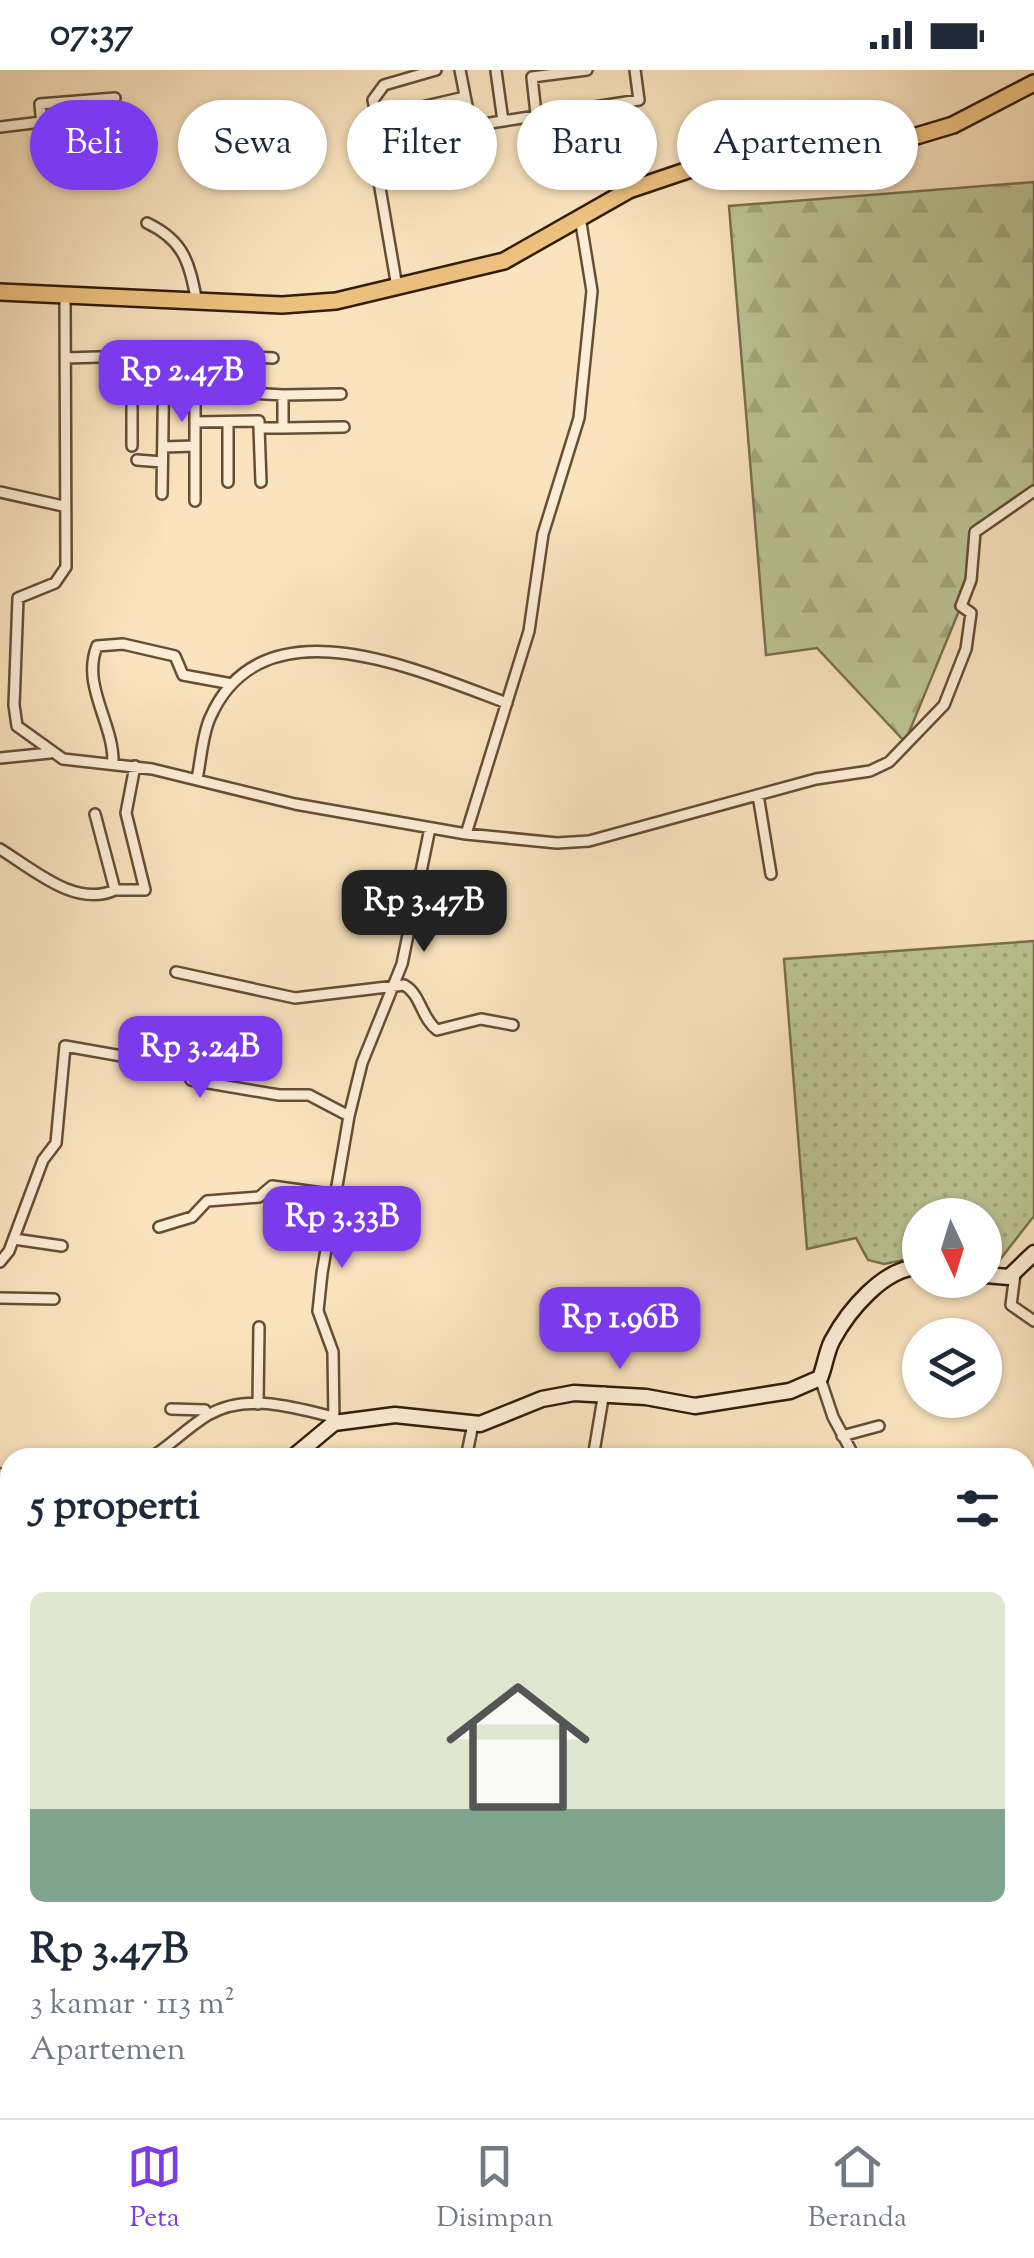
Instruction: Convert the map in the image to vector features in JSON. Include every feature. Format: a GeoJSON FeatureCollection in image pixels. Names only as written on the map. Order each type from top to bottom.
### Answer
{"type":"FeatureCollection","features":[{"type":"Feature","properties":{"kind":"main road"},"geometry":{"type":"LineString","coordinates":[[0,292],[312,304],[397,287],[504,261],[636,186],[710,163],[785,128],[812,126],[858,142],[892,143],[952,125],[1034,84]]}},
{"type":"Feature","properties":{"kind":"street"},"geometry":{"type":"LineString","coordinates":[[460,70],[465,100]]}},
{"type":"Feature","properties":{"kind":"street"},"geometry":{"type":"LineString","coordinates":[[534,100],[531,74],[587,70]]}},
{"type":"Feature","properties":{"kind":"street"},"geometry":{"type":"LineString","coordinates":[[635,70],[639,100]]}},
{"type":"Feature","properties":{"kind":"street"},"geometry":{"type":"LineString","coordinates":[[374,100],[384,85],[429,71]]}},
{"type":"Feature","properties":{"kind":"street"},"geometry":{"type":"LineString","coordinates":[[496,71],[503,120]]}},
{"type":"Feature","properties":{"kind":"street"},"geometry":{"type":"LineString","coordinates":[[451,100],[464,97]]}},
{"type":"Feature","properties":{"kind":"street"},"geometry":{"type":"LineString","coordinates":[[90,100],[115,98]]}},
{"type":"Feature","properties":{"kind":"street"},"geometry":{"type":"LineString","coordinates":[[497,121],[517,117]]}},
{"type":"Feature","properties":{"kind":"street"},"geometry":{"type":"LineString","coordinates":[[0,127],[30,123]]}},
{"type":"Feature","properties":{"kind":"street"},"geometry":{"type":"LineString","coordinates":[[381,190],[397,287]]}},
{"type":"Feature","properties":{"kind":"street"},"geometry":{"type":"LineString","coordinates":[[466,834],[529,631],[544,534],[579,418],[592,291],[580,217]]}},
{"type":"Feature","properties":{"kind":"street"},"geometry":{"type":"LineString","coordinates":[[147,223],[171,236],[188,256],[197,302]]}},
{"type":"Feature","properties":{"kind":"street"},"geometry":{"type":"LineString","coordinates":[[50,754],[15,722],[18,602],[22,594],[55,582],[64,574],[68,553],[63,506],[66,296]]}},
{"type":"Feature","properties":{"kind":"street"},"geometry":{"type":"LineString","coordinates":[[66,358],[195,354],[273,358]]}},
{"type":"Feature","properties":{"kind":"street"},"geometry":{"type":"LineString","coordinates":[[194,501],[195,354]]}},
{"type":"Feature","properties":{"kind":"street"},"geometry":{"type":"LineString","coordinates":[[162,494],[164,355]]}},
{"type":"Feature","properties":{"kind":"street"},"geometry":{"type":"LineString","coordinates":[[132,357],[132,446]]}},
{"type":"Feature","properties":{"kind":"street"},"geometry":{"type":"LineString","coordinates":[[230,392],[341,394]]}},
{"type":"Feature","properties":{"kind":"street"},"geometry":{"type":"LineString","coordinates":[[283,394],[283,428]]}},
{"type":"Feature","properties":{"kind":"street"},"geometry":{"type":"LineString","coordinates":[[195,422],[259,421],[261,482]]}},
{"type":"Feature","properties":{"kind":"street"},"geometry":{"type":"LineString","coordinates":[[228,422],[228,482]]}},
{"type":"Feature","properties":{"kind":"street"},"geometry":{"type":"LineString","coordinates":[[259,428],[344,427]]}},
{"type":"Feature","properties":{"kind":"street"},"geometry":{"type":"LineString","coordinates":[[162,446],[195,446]]}},
{"type":"Feature","properties":{"kind":"street"},"geometry":{"type":"LineString","coordinates":[[137,460],[162,462]]}},
{"type":"Feature","properties":{"kind":"street"},"geometry":{"type":"LineString","coordinates":[[0,758],[50,754],[135,766],[296,804],[466,834],[558,843],[589,841],[758,795],[870,771],[890,762],[944,704],[966,649],[971,613],[961,606],[972,580],[975,532],[1034,491]]}},
{"type":"Feature","properties":{"kind":"street"},"geometry":{"type":"LineString","coordinates":[[0,492],[63,506]]}},
{"type":"Feature","properties":{"kind":"street"},"geometry":{"type":"LineString","coordinates":[[113,763],[110,732],[93,689],[97,646],[123,644],[175,656],[183,676],[232,684]]}},
{"type":"Feature","properties":{"kind":"street"},"geometry":{"type":"LineString","coordinates":[[197,779],[210,718],[232,684],[277,654],[334,653],[408,667],[507,702]]}},
{"type":"Feature","properties":{"kind":"street"},"geometry":{"type":"LineString","coordinates":[[0,849],[77,893],[98,896],[114,890],[140,892],[146,886],[126,813],[135,766]]}},
{"type":"Feature","properties":{"kind":"street"},"geometry":{"type":"LineString","coordinates":[[758,795],[771,874]]}},
{"type":"Feature","properties":{"kind":"street"},"geometry":{"type":"LineString","coordinates":[[95,814],[114,890]]}},
{"type":"Feature","properties":{"kind":"street"},"geometry":{"type":"LineString","coordinates":[[303,1448],[334,1420],[333,1352],[318,1311],[349,1116],[362,1063],[414,919],[430,828]]}},
{"type":"Feature","properties":{"kind":"street"},"geometry":{"type":"LineString","coordinates":[[176,972],[295,998],[392,985],[412,989],[426,1019],[437,1030],[481,1020],[512,1025]]}},
{"type":"Feature","properties":{"kind":"street"},"geometry":{"type":"LineString","coordinates":[[0,1262],[14,1239],[43,1160],[56,1143],[65,1046],[184,1068],[191,1080],[279,1096],[309,1095],[349,1116]]}},
{"type":"Feature","properties":{"kind":"street"},"geometry":{"type":"LineString","coordinates":[[160,1226],[192,1217],[207,1201],[259,1197],[272,1186],[337,1195]]}},
{"type":"Feature","properties":{"kind":"street"},"geometry":{"type":"LineString","coordinates":[[14,1239],[62,1246]]}},
{"type":"Feature","properties":{"kind":"street"},"geometry":{"type":"LineString","coordinates":[[1034,1253],[1015,1274],[1011,1305],[1034,1322]]}},
{"type":"Feature","properties":{"kind":"street"},"geometry":{"type":"LineString","coordinates":[[849,1448],[820,1378],[842,1324],[887,1278],[902,1273]]}},
{"type":"Feature","properties":{"kind":"street"},"geometry":{"type":"LineString","coordinates":[[1002,1274],[1015,1274]]}},
{"type":"Feature","properties":{"kind":"street"},"geometry":{"type":"LineString","coordinates":[[0,1298],[54,1299]]}},
{"type":"Feature","properties":{"kind":"street"},"geometry":{"type":"LineString","coordinates":[[258,1326],[258,1404]]}},
{"type":"Feature","properties":{"kind":"street"},"geometry":{"type":"LineString","coordinates":[[163,1448],[208,1415],[228,1406],[258,1404],[334,1420],[395,1415],[473,1424],[558,1396],[604,1392],[695,1406],[790,1391],[820,1378]]}},
{"type":"Feature","properties":{"kind":"street"},"geometry":{"type":"LineString","coordinates":[[595,1448],[604,1392]]}},
{"type":"Feature","properties":{"kind":"street"},"geometry":{"type":"LineString","coordinates":[[171,1409],[204,1410],[208,1415]]}},
{"type":"Feature","properties":{"kind":"street"},"geometry":{"type":"LineString","coordinates":[[468,1448],[473,1424]]}},
{"type":"Feature","properties":{"kind":"street"},"geometry":{"type":"LineString","coordinates":[[842,1436],[879,1426]]}},
{"type":"Feature","properties":{"kind":"green space"},"geometry":{"type":"Polygon","coordinates":[[[1034,182],[1034,491],[975,532],[961,606],[905,742],[817,648],[766,655],[729,206],[1034,182]]]}},
{"type":"Feature","properties":{"kind":"green space"},"geometry":{"type":"Polygon","coordinates":[[[1034,941],[1034,1216],[1002,1257],[1002,1198],[902,1198],[902,1260],[884,1264],[868,1260],[856,1238],[807,1249],[784,959],[1034,941]]]}}]}
